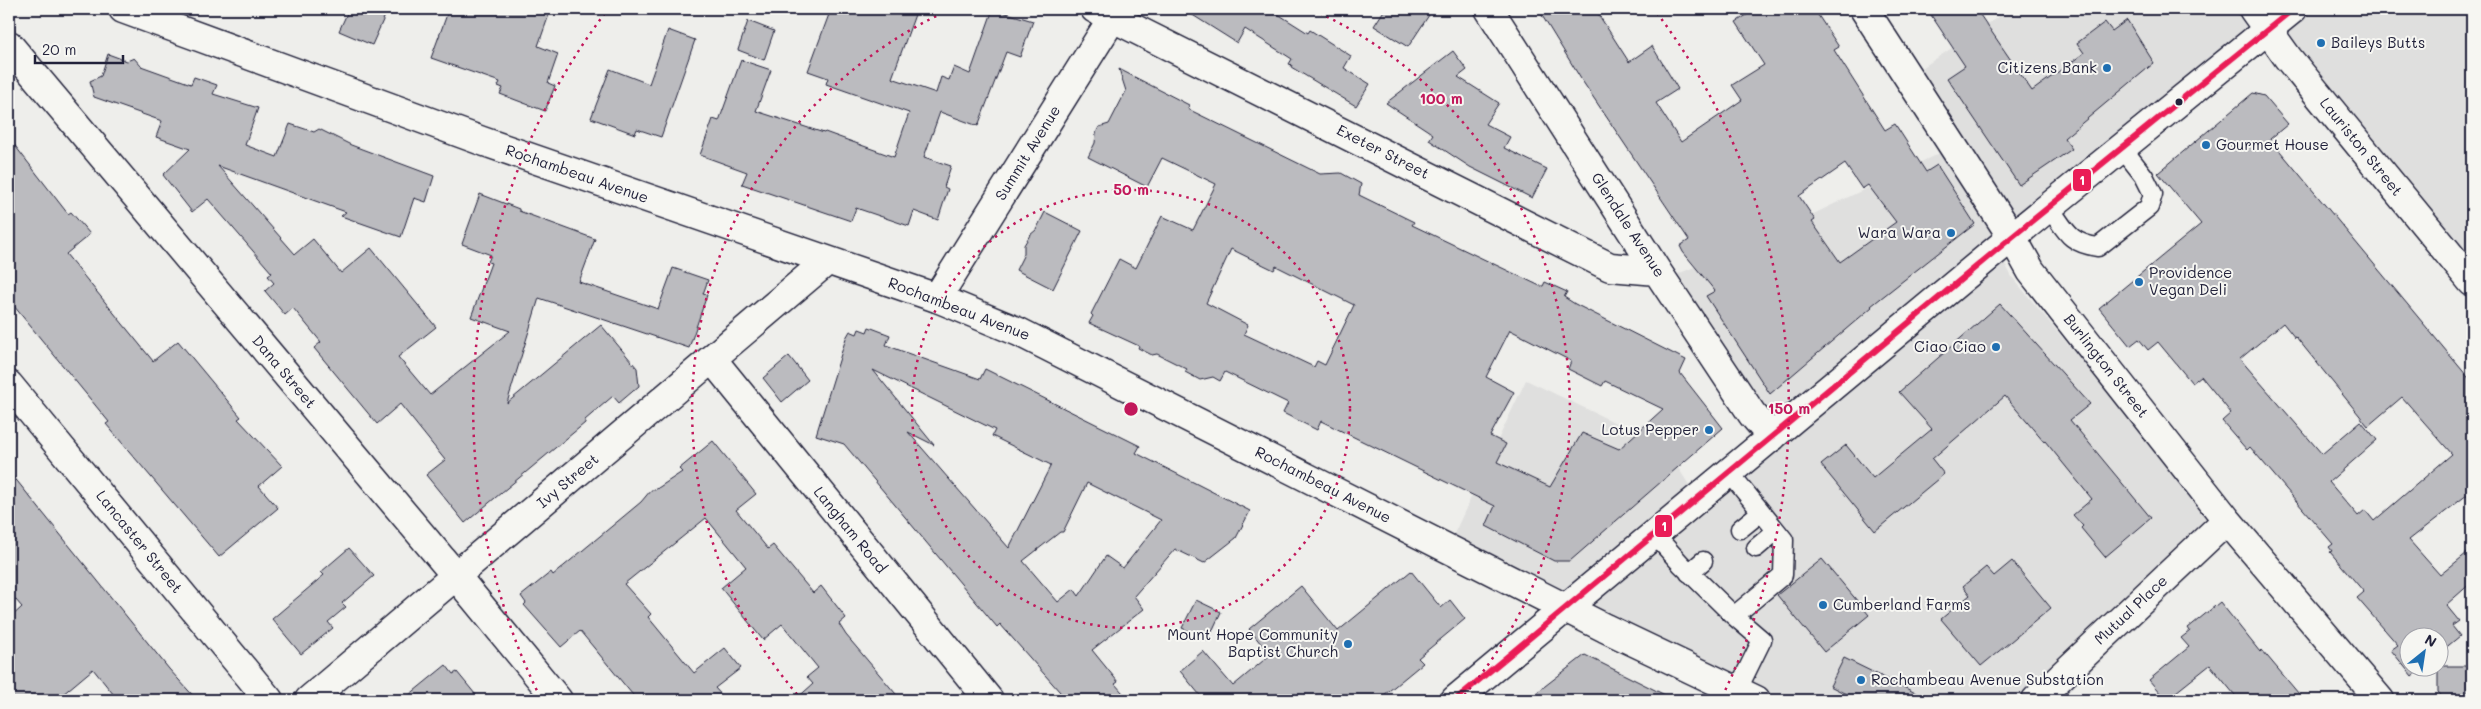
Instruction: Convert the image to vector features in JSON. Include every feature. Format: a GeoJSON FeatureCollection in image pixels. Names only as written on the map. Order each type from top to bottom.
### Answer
{"type":"FeatureCollection","features":[{"type":"Feature","properties":{"kind":"street","name":"Rochambeau Avenue"},"geometry":{"type":"LineString","coordinates":[[123,9],[482,141],[937,298],[1019,332],[1746,696]]}},
{"type":"Feature","properties":{"kind":"street","name":"Glendale Avenue"},"geometry":{"type":"LineString","coordinates":[[1489,9],[1657,271],[1752,414],[1772,437]]}},
{"type":"Feature","properties":{"kind":"street","name":"Burlington Street"},"geometry":{"type":"LineString","coordinates":[[1864,9],[2012,237],[2031,271],[2227,520],[2380,700]]}},
{"type":"Feature","properties":{"kind":"street"},"geometry":{"type":"LineString","coordinates":[[1455,700],[2012,237],[2122,148],[2261,19],[2293,9]]}},
{"type":"Feature","properties":{"kind":"street","name":"Exeter Street"},"geometry":{"type":"LineString","coordinates":[[1109,11],[1610,267],[1657,271]]}},
{"type":"Feature","properties":{"kind":"street","name":"Summit Avenue"},"geometry":{"type":"LineString","coordinates":[[937,298],[1109,11]]}},
{"type":"Feature","properties":{"kind":"street","name":"Lauriston Street"},"geometry":{"type":"LineString","coordinates":[[2261,19],[2288,58],[2472,282]]}},
{"type":"Feature","properties":{"kind":"street","name":"Dana Street"},"geometry":{"type":"LineString","coordinates":[[9,45],[558,700]]}},
{"type":"Feature","properties":{"kind":"street","name":"Ivy Street"},"geometry":{"type":"LineString","coordinates":[[310,700],[827,261]]}},
{"type":"Feature","properties":{"kind":"street","name":"Langham Road"},"geometry":{"type":"LineString","coordinates":[[712,359],[989,700]]}},
{"type":"Feature","properties":{"kind":"street","name":"Lancaster Street"},"geometry":{"type":"LineString","coordinates":[[9,385],[269,700]]}},
{"type":"Feature","properties":{"kind":"street","name":"Mutual Place"},"geometry":{"type":"LineString","coordinates":[[2036,700],[2227,520]]}},
{"type":"Feature","properties":{"kind":"lane"},"geometry":{"type":"LineString","coordinates":[[2049,207],[2071,238],[2082,245],[2098,247],[2149,207],[2153,194],[2144,176],[2122,148]]}},
{"type":"Feature","properties":{"kind":"lane"},"geometry":{"type":"LineString","coordinates":[[1729,472],[1784,540],[1783,575],[1734,616]]}},
{"type":"Feature","properties":{"kind":"lane"},"geometry":{"type":"LineString","coordinates":[[1740,530],[1762,512]]}},
{"type":"Feature","properties":{"kind":"lane"},"geometry":{"type":"LineString","coordinates":[[1756,548],[1776,531]]}},
{"type":"Feature","properties":{"kind":"lane"},"geometry":{"type":"LineString","coordinates":[[1654,534],[1696,567],[1713,585],[1734,616],[1762,640],[1746,696]]}},
{"type":"Feature","properties":{"kind":"shaded area"},"geometry":{"type":"Polygon","coordinates":[[[2010,9],[2472,9],[2472,295],[2268,44],[2255,52],[2019,249],[2005,264],[2012,277],[2227,535],[2226,543],[2060,700],[1735,700],[1446,551],[1526,380],[1664,446],[1702,505],[1759,453],[1668,308],[1652,290],[1659,282],[1770,235],[1952,147],[1916,72],[2010,9]]]}},
{"type":"Feature","properties":{"kind":"building"},"geometry":{"type":"Polygon","coordinates":[[[349,9],[388,9],[372,45],[339,31],[349,9]]]}},
{"type":"Feature","properties":{"kind":"building"},"geometry":{"type":"Polygon","coordinates":[[[449,9],[551,9],[538,46],[558,54],[548,83],[555,86],[545,111],[500,94],[503,88],[498,86],[500,82],[431,58],[449,9]]]}},
{"type":"Feature","properties":{"kind":"building"},"geometry":{"type":"Polygon","coordinates":[[[831,9],[917,9],[892,78],[936,93],[941,77],[949,80],[954,67],[970,74],[993,9],[1033,21],[1020,57],[1006,52],[978,126],[940,112],[924,157],[951,166],[944,187],[948,189],[938,220],[914,211],[909,226],[856,208],[851,221],[742,184],[747,172],[700,155],[713,119],[719,121],[741,60],[771,70],[756,111],[825,132],[894,157],[909,113],[826,84],[828,78],[808,71],[831,9]]]}},
{"type":"Feature","properties":{"kind":"building"},"geometry":{"type":"Polygon","coordinates":[[[1183,9],[1270,9],[1308,33],[1310,30],[1351,56],[1344,68],[1370,84],[1356,106],[1291,67],[1292,65],[1289,64],[1292,59],[1245,29],[1237,43],[1183,9]]]}},
{"type":"Feature","properties":{"kind":"building"},"geometry":{"type":"Polygon","coordinates":[[[1385,9],[1433,9],[1408,47],[1374,26],[1385,9]]]}},
{"type":"Feature","properties":{"kind":"building"},"geometry":{"type":"Polygon","coordinates":[[[1538,9],[1595,9],[1629,62],[1652,46],[1678,89],[1656,103],[1681,142],[1742,100],[1732,85],[1764,65],[1736,22],[1756,9],[1814,9],[1839,47],[1834,50],[1885,130],[1895,124],[1926,172],[1937,165],[1975,224],[1871,306],[1770,394],[1706,296],[1715,291],[1680,246],[1689,240],[1581,79],[1538,9]],[[1845,164],[1799,196],[1815,220],[1812,222],[1840,262],[1896,222],[1868,185],[1862,189],[1845,164]]]}},
{"type":"Feature","properties":{"kind":"building"},"geometry":{"type":"Polygon","coordinates":[[[1927,9],[1976,9],[2032,91],[2084,53],[2077,43],[2105,22],[2112,31],[2127,20],[2154,63],[2064,138],[2072,149],[2019,185],[1947,78],[1965,66],[1927,9]]]}},
{"type":"Feature","properties":{"kind":"building"},"geometry":{"type":"Polygon","coordinates":[[[748,21],[774,31],[764,60],[738,50],[748,21]]]}},
{"type":"Feature","properties":{"kind":"building"},"geometry":{"type":"Polygon","coordinates":[[[668,30],[695,40],[661,137],[637,129],[635,134],[591,118],[610,69],[649,84],[668,30]]]}},
{"type":"Feature","properties":{"kind":"building"},"geometry":{"type":"Polygon","coordinates":[[[1453,51],[1467,70],[1458,77],[1499,103],[1485,124],[1510,137],[1504,148],[1547,169],[1532,198],[1470,167],[1429,140],[1433,134],[1386,103],[1453,51]]]}},
{"type":"Feature","properties":{"kind":"building"},"geometry":{"type":"Polygon","coordinates":[[[108,54],[127,61],[134,58],[141,66],[191,84],[194,77],[217,85],[213,94],[258,108],[245,145],[277,157],[290,124],[314,132],[319,129],[351,145],[434,176],[426,202],[414,198],[401,237],[341,216],[346,212],[218,166],[295,254],[313,239],[341,273],[371,248],[436,327],[398,357],[430,395],[510,331],[471,317],[491,263],[488,262],[491,255],[462,244],[480,194],[519,209],[519,211],[595,239],[579,282],[658,309],[673,268],[708,280],[703,294],[707,295],[689,348],[539,298],[507,403],[601,325],[637,368],[639,386],[619,403],[613,396],[585,420],[585,423],[465,523],[426,475],[445,460],[400,404],[377,424],[314,348],[321,342],[293,308],[285,315],[265,291],[274,283],[268,276],[272,273],[208,199],[192,212],[163,175],[190,149],[156,137],[162,121],[94,97],[90,81],[101,76],[108,54]]]}},
{"type":"Feature","properties":{"kind":"building"},"geometry":{"type":"Polygon","coordinates":[[[1119,69],[1189,105],[1188,109],[1320,174],[1341,173],[1361,184],[1359,195],[1414,222],[1412,225],[1540,286],[1543,286],[1545,282],[1567,292],[1564,297],[1575,304],[1686,360],[1680,373],[1723,428],[1570,561],[1554,561],[1486,526],[1495,506],[1321,421],[1317,430],[1283,413],[1288,403],[1225,372],[1220,381],[1213,377],[1200,380],[1185,372],[1187,369],[1157,354],[1152,355],[1138,348],[1139,346],[1089,323],[1093,316],[1091,314],[1119,259],[1136,268],[1162,216],[1193,230],[1216,184],[1162,158],[1147,187],[1088,157],[1095,143],[1099,127],[1109,124],[1126,91],[1119,69]],[[1231,249],[1206,303],[1248,325],[1244,334],[1314,367],[1317,361],[1325,365],[1354,305],[1276,266],[1274,270],[1231,249]],[[1510,330],[1486,377],[1514,392],[1490,436],[1506,444],[1497,462],[1550,487],[1582,433],[1619,449],[1663,409],[1605,381],[1602,386],[1568,369],[1571,361],[1510,330]]]}},
{"type":"Feature","properties":{"kind":"building"},"geometry":{"type":"Polygon","coordinates":[[[2253,93],[2264,96],[2288,124],[2270,139],[2472,382],[2472,491],[2409,540],[2440,575],[2472,549],[2472,582],[2446,605],[2459,621],[2452,626],[2460,636],[2448,646],[2448,626],[2398,626],[2398,645],[2357,598],[2364,592],[2330,552],[2332,551],[2329,547],[2333,544],[2250,447],[2247,450],[2222,421],[2231,413],[2201,376],[2192,383],[2158,342],[2148,350],[2139,339],[2130,346],[2099,308],[2201,224],[2158,173],[2253,93]],[[2283,323],[2240,359],[2322,454],[2361,421],[2377,440],[2329,482],[2358,516],[2365,510],[2374,521],[2452,454],[2402,397],[2368,426],[2283,323]]]}},
{"type":"Feature","properties":{"kind":"building"},"geometry":{"type":"Polygon","coordinates":[[[9,138],[68,214],[71,212],[90,234],[66,254],[153,361],[178,341],[241,417],[238,419],[282,466],[259,486],[278,508],[219,557],[106,424],[109,422],[9,300],[9,138]]]}},
{"type":"Feature","properties":{"kind":"building"},"geometry":{"type":"Polygon","coordinates":[[[1045,212],[1082,231],[1053,289],[1016,270],[1024,254],[1024,245],[1030,235],[1036,230],[1045,212]]]}},
{"type":"Feature","properties":{"kind":"building"},"geometry":{"type":"Polygon","coordinates":[[[2000,304],[2090,404],[2070,420],[2151,518],[2105,557],[2081,528],[2083,526],[2073,515],[2092,499],[2045,441],[2005,396],[1932,459],[1944,474],[1875,531],[1821,465],[1846,445],[1873,478],[1932,429],[1899,392],[2000,304]]]}},
{"type":"Feature","properties":{"kind":"building"},"geometry":{"type":"Polygon","coordinates":[[[869,327],[890,335],[886,345],[980,379],[985,369],[1140,446],[1136,453],[1250,511],[1236,538],[1204,563],[1175,549],[1134,596],[1144,609],[1092,650],[1118,682],[1115,684],[1129,700],[1067,700],[1000,624],[997,627],[844,444],[816,435],[846,338],[850,331],[857,334],[859,329],[867,332],[869,327]],[[873,370],[934,445],[908,432],[1009,548],[1051,465],[992,436],[995,430],[873,370]],[[1087,483],[1063,532],[1060,532],[1023,561],[1058,602],[1074,589],[1079,596],[1106,556],[1123,568],[1161,520],[1087,483]]]}},
{"type":"Feature","properties":{"kind":"building"},"geometry":{"type":"Polygon","coordinates":[[[789,356],[808,380],[782,402],[763,378],[789,356]]]}},
{"type":"Feature","properties":{"kind":"building"},"geometry":{"type":"Polygon","coordinates":[[[713,441],[756,494],[736,510],[768,549],[773,545],[813,593],[821,586],[846,618],[839,624],[846,635],[901,700],[795,700],[813,684],[807,677],[818,668],[782,624],[763,640],[721,588],[746,567],[706,518],[624,584],[651,614],[648,617],[694,673],[725,648],[741,668],[715,688],[726,700],[637,700],[580,631],[561,647],[524,605],[526,603],[521,596],[551,572],[553,575],[641,502],[651,490],[655,490],[682,472],[679,469],[713,441]]]}},
{"type":"Feature","properties":{"kind":"building"},"geometry":{"type":"Polygon","coordinates":[[[9,471],[169,669],[197,700],[118,700],[93,669],[56,700],[15,700],[9,693],[9,619],[22,607],[9,592],[9,471]]]}},
{"type":"Feature","properties":{"kind":"building"},"geometry":{"type":"Polygon","coordinates":[[[349,548],[374,576],[342,603],[346,607],[328,622],[333,628],[301,654],[272,619],[324,575],[321,572],[349,548]]]}},
{"type":"Feature","properties":{"kind":"building","name":"Cumberland Farms"},"geometry":{"type":"Polygon","coordinates":[[[1822,559],[1869,615],[1824,652],[1777,595],[1822,559]]]}},
{"type":"Feature","properties":{"kind":"building"},"geometry":{"type":"Polygon","coordinates":[[[2012,561],[2051,608],[1981,666],[1941,619],[1970,595],[1963,586],[1986,567],[1994,576],[2012,561]]]}},
{"type":"Feature","properties":{"kind":"building","name":"Mount Hope Community Baptist Church"},"geometry":{"type":"Polygon","coordinates":[[[1411,571],[1441,608],[1450,600],[1465,619],[1418,658],[1423,663],[1378,700],[1204,700],[1180,671],[1203,651],[1233,686],[1270,655],[1249,629],[1301,586],[1338,631],[1411,571]]]}},
{"type":"Feature","properties":{"kind":"building"},"geometry":{"type":"Polygon","coordinates":[[[1196,600],[1221,612],[1208,640],[1182,628],[1196,600]]]}},
{"type":"Feature","properties":{"kind":"building"},"geometry":{"type":"Polygon","coordinates":[[[2220,602],[2260,652],[2262,650],[2304,700],[2239,700],[2210,665],[2166,700],[2149,680],[2189,647],[2181,638],[2190,631],[2188,628],[2220,602]]]}},
{"type":"Feature","properties":{"kind":"building"},"geometry":{"type":"Polygon","coordinates":[[[2398,645],[2398,659],[2391,650],[2398,645]]]}},
{"type":"Feature","properties":{"kind":"building"},"geometry":{"type":"Polygon","coordinates":[[[1585,655],[1675,700],[1527,700],[1585,655]]]}},
{"type":"Feature","properties":{"kind":"building","name":"Rochambeau Avenue Substation"},"geometry":{"type":"Polygon","coordinates":[[[1844,658],[1930,700],[1858,700],[1830,686],[1844,658]]]}},
{"type":"Feature","properties":{"kind":"building"},"geometry":{"type":"Polygon","coordinates":[[[446,665],[453,674],[457,672],[480,700],[403,700],[446,665]]]}},
{"type":"Feature","properties":{"kind":"building"},"geometry":{"type":"Polygon","coordinates":[[[2448,666],[2472,666],[2472,700],[2446,700],[2438,692],[2438,676],[2448,676],[2448,666]]]}},
{"type":"Feature","properties":{"kind":"transit line","name":"1"},"geometry":{"type":"LineString","coordinates":[[1455,700],[2012,237],[2293,9]]}},
{"type":"Feature","properties":{"kind":"place","name":"Baileys Butts"},"geometry":{"type":"Point","coordinates":[2321,43]}},
{"type":"Feature","properties":{"kind":"place","name":"Citizens Bank"},"geometry":{"type":"Point","coordinates":[2107,68]}},
{"type":"Feature","properties":{"kind":"place","name":"Gourmet House"},"geometry":{"type":"Point","coordinates":[2206,145]}},
{"type":"Feature","properties":{"kind":"place","name":"Wara Wara"},"geometry":{"type":"Point","coordinates":[1951,233]}},
{"type":"Feature","properties":{"kind":"place","name":"Providence Vegan Deli"},"geometry":{"type":"Point","coordinates":[2139,282]}},
{"type":"Feature","properties":{"kind":"place","name":"Ciao Ciao"},"geometry":{"type":"Point","coordinates":[1996,347]}},
{"type":"Feature","properties":{"kind":"place","name":"Lotus Pepper"},"geometry":{"type":"Point","coordinates":[1709,430]}},
{"type":"Feature","properties":{"kind":"place","name":"Cumberland Farms"},"geometry":{"type":"Point","coordinates":[1823,605]}},
{"type":"Feature","properties":{"kind":"place","name":"Mount Hope Community Baptist Church"},"geometry":{"type":"Point","coordinates":[1348,644]}},
{"type":"Feature","properties":{"kind":"place","name":"Rochambeau Avenue Substation"},"geometry":{"type":"Point","coordinates":[1861,680]}}]}
